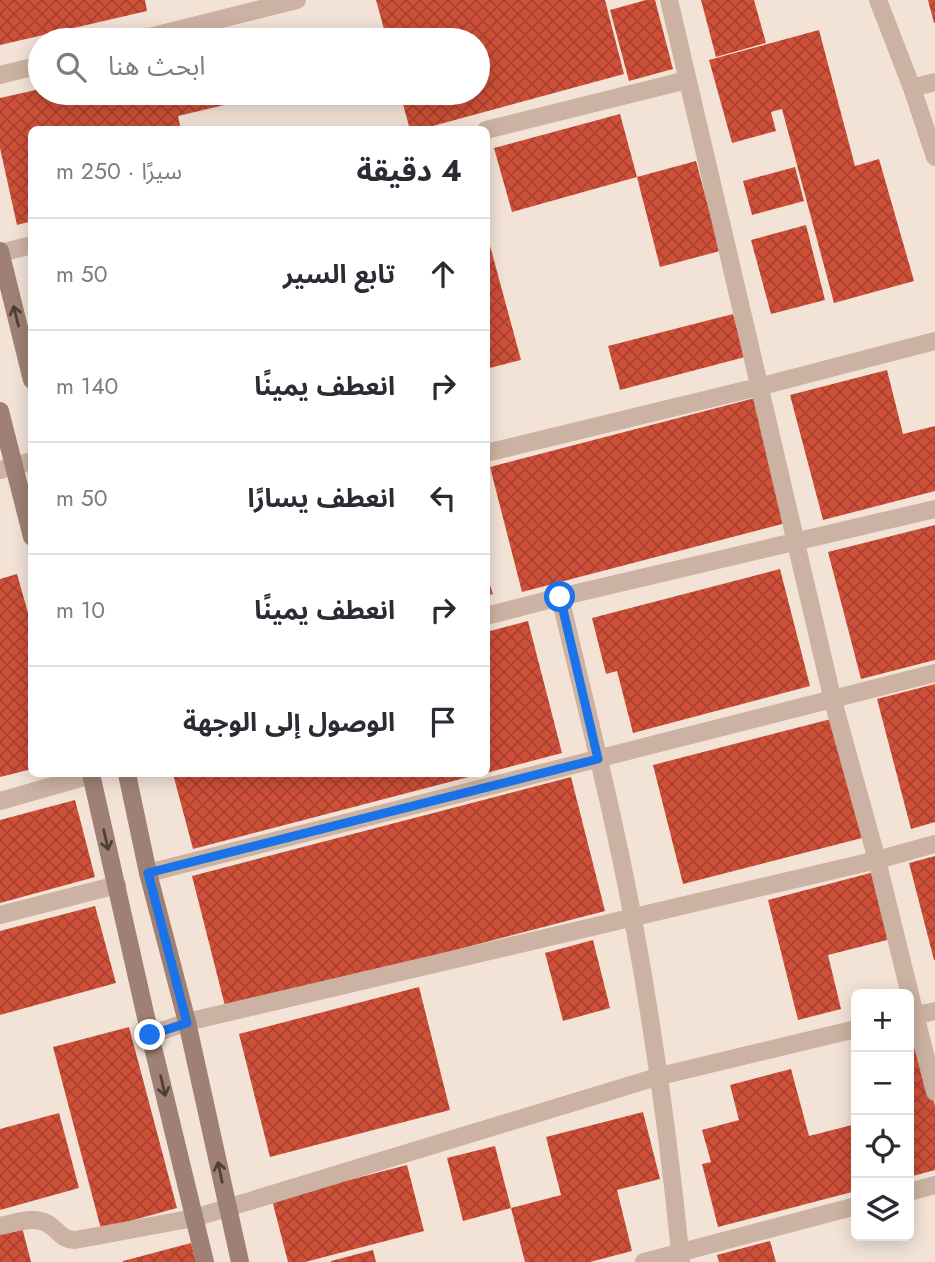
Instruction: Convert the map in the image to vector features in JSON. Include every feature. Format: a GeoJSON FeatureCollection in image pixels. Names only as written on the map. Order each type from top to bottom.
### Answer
{"type":"FeatureCollection","features":[{"type":"Feature","properties":{"kind":"main road"},"geometry":{"type":"LineString","coordinates":[[0,252],[28,364]]}},
{"type":"Feature","properties":{"kind":"main road"},"geometry":{"type":"LineString","coordinates":[[0,411],[6,468],[28,526]]}},
{"type":"Feature","properties":{"kind":"main road"},"geometry":{"type":"LineString","coordinates":[[92,777],[205,1262]]}},
{"type":"Feature","properties":{"kind":"main road"},"geometry":{"type":"LineString","coordinates":[[128,777],[148,873],[187,1023],[240,1262]]}},
{"type":"Feature","properties":{"kind":"street"},"geometry":{"type":"LineString","coordinates":[[185,28],[297,0]]}},
{"type":"Feature","properties":{"kind":"street"},"geometry":{"type":"LineString","coordinates":[[669,0],[833,701],[877,860],[906,989]]}},
{"type":"Feature","properties":{"kind":"street"},"geometry":{"type":"LineString","coordinates":[[878,0],[935,157]]}},
{"type":"Feature","properties":{"kind":"street"},"geometry":{"type":"LineString","coordinates":[[0,75],[28,68]]}},
{"type":"Feature","properties":{"kind":"street"},"geometry":{"type":"LineString","coordinates":[[490,129],[687,80]]}},
{"type":"Feature","properties":{"kind":"street"},"geometry":{"type":"LineString","coordinates":[[912,88],[935,82]]}},
{"type":"Feature","properties":{"kind":"street"},"geometry":{"type":"LineString","coordinates":[[0,252],[28,246]]}},
{"type":"Feature","properties":{"kind":"street"},"geometry":{"type":"LineString","coordinates":[[490,452],[935,341]]}},
{"type":"Feature","properties":{"kind":"street"},"geometry":{"type":"LineString","coordinates":[[6,468],[28,462]]}},
{"type":"Feature","properties":{"kind":"street"},"geometry":{"type":"LineString","coordinates":[[490,615],[935,509]]}},
{"type":"Feature","properties":{"kind":"street"},"geometry":{"type":"LineString","coordinates":[[560,597],[633,918],[660,1076],[680,1257]]}},
{"type":"Feature","properties":{"kind":"street"},"geometry":{"type":"LineString","coordinates":[[148,873],[935,673]]}},
{"type":"Feature","properties":{"kind":"street"},"geometry":{"type":"LineString","coordinates":[[0,801],[81,777]]}},
{"type":"Feature","properties":{"kind":"street"},"geometry":{"type":"LineString","coordinates":[[150,1035],[187,1023],[935,844]]}},
{"type":"Feature","properties":{"kind":"street"},"geometry":{"type":"LineString","coordinates":[[0,915],[117,885]]}},
{"type":"Feature","properties":{"kind":"street"},"geometry":{"type":"LineString","coordinates":[[914,1016],[935,1011]]}},
{"type":"Feature","properties":{"kind":"street"},"geometry":{"type":"LineString","coordinates":[[914,1023],[935,1092]]}},
{"type":"Feature","properties":{"kind":"street"},"geometry":{"type":"LineString","coordinates":[[0,1226],[40,1221],[49,1224],[62,1238],[75,1240],[194,1218],[660,1076],[851,1030]]}},
{"type":"Feature","properties":{"kind":"street"},"geometry":{"type":"LineString","coordinates":[[914,1191],[935,1185]]}},
{"type":"Feature","properties":{"kind":"street"},"geometry":{"type":"LineString","coordinates":[[644,1262],[680,1257],[851,1207]]}},
{"type":"Feature","properties":{"kind":"building"},"geometry":{"type":"Polygon","coordinates":[[[0,0],[145,0],[147,11],[74,28],[28,28],[28,39],[0,45],[0,0]]]}},
{"type":"Feature","properties":{"kind":"building"},"geometry":{"type":"Polygon","coordinates":[[[376,0],[605,0],[624,74],[433,126],[409,126],[403,105],[490,105],[490,28],[384,28],[376,0]]]}},
{"type":"Feature","properties":{"kind":"building"},"geometry":{"type":"Polygon","coordinates":[[[655,0],[673,69],[629,81],[610,10],[655,0]]]}},
{"type":"Feature","properties":{"kind":"building"},"geometry":{"type":"Polygon","coordinates":[[[701,0],[754,0],[766,43],[716,57],[701,0]]]}},
{"type":"Feature","properties":{"kind":"building"},"geometry":{"type":"Polygon","coordinates":[[[928,0],[935,0],[935,23],[934,23],[928,0]]]}},
{"type":"Feature","properties":{"kind":"building"},"geometry":{"type":"Polygon","coordinates":[[[819,30],[855,166],[879,159],[914,281],[834,303],[782,109],[771,112],[776,131],[732,143],[709,60],[819,30]]]}},
{"type":"Feature","properties":{"kind":"building"},"geometry":{"type":"Polygon","coordinates":[[[28,92],[28,105],[224,105],[178,116],[180,126],[28,126],[28,222],[17,225],[0,148],[0,98],[28,92]]]}},
{"type":"Feature","properties":{"kind":"building"},"geometry":{"type":"Polygon","coordinates":[[[620,114],[637,177],[512,212],[494,148],[620,114]]]}},
{"type":"Feature","properties":{"kind":"building"},"geometry":{"type":"Polygon","coordinates":[[[696,161],[720,251],[660,267],[637,177],[696,161]]]}},
{"type":"Feature","properties":{"kind":"building"},"geometry":{"type":"Polygon","coordinates":[[[795,167],[804,201],[752,215],[743,181],[795,167]]]}},
{"type":"Feature","properties":{"kind":"building"},"geometry":{"type":"Polygon","coordinates":[[[806,225],[825,300],[771,314],[751,240],[806,225]]]}},
{"type":"Feature","properties":{"kind":"building"},"geometry":{"type":"Polygon","coordinates":[[[490,246],[521,360],[490,368],[490,246]]]}},
{"type":"Feature","properties":{"kind":"building"},"geometry":{"type":"Polygon","coordinates":[[[733,314],[745,357],[620,390],[608,346],[733,314]]]}},
{"type":"Feature","properties":{"kind":"building"},"geometry":{"type":"Polygon","coordinates":[[[887,370],[903,434],[935,426],[935,491],[823,520],[790,395],[887,370]]]}},
{"type":"Feature","properties":{"kind":"building"},"geometry":{"type":"Polygon","coordinates":[[[755,398],[786,523],[522,592],[490,467],[755,398]]]}},
{"type":"Feature","properties":{"kind":"building"},"geometry":{"type":"Polygon","coordinates":[[[935,525],[935,660],[861,679],[828,552],[935,525]]]}},
{"type":"Feature","properties":{"kind":"building"},"geometry":{"type":"Polygon","coordinates":[[[780,569],[810,686],[633,733],[617,671],[606,674],[592,618],[780,569]]]}},
{"type":"Feature","properties":{"kind":"building"},"geometry":{"type":"Polygon","coordinates":[[[17,574],[28,613],[28,770],[0,777],[0,579],[17,574]]]}},
{"type":"Feature","properties":{"kind":"building"},"geometry":{"type":"Polygon","coordinates":[[[528,621],[562,753],[490,772],[490,631],[528,621]]]}},
{"type":"Feature","properties":{"kind":"building"},"geometry":{"type":"Polygon","coordinates":[[[935,684],[935,822],[911,829],[877,699],[935,684]]]}},
{"type":"Feature","properties":{"kind":"building"},"geometry":{"type":"Polygon","coordinates":[[[831,719],[862,838],[683,884],[653,765],[831,719]]]}},
{"type":"Feature","properties":{"kind":"building"},"geometry":{"type":"Polygon","coordinates":[[[174,777],[469,777],[193,849],[174,777]]]}},
{"type":"Feature","properties":{"kind":"building"},"geometry":{"type":"Polygon","coordinates":[[[571,777],[605,911],[226,1010],[192,876],[571,777]]]}},
{"type":"Feature","properties":{"kind":"building"},"geometry":{"type":"Polygon","coordinates":[[[75,800],[95,877],[0,903],[0,820],[75,800]]]}},
{"type":"Feature","properties":{"kind":"building"},"geometry":{"type":"Polygon","coordinates":[[[935,856],[935,960],[934,960],[909,863],[935,856]]]}},
{"type":"Feature","properties":{"kind":"building"},"geometry":{"type":"Polygon","coordinates":[[[874,872],[891,939],[828,955],[841,1009],[798,1020],[768,900],[874,872]]]}},
{"type":"Feature","properties":{"kind":"building"},"geometry":{"type":"Polygon","coordinates":[[[95,906],[116,983],[0,1015],[0,931],[95,906]]]}},
{"type":"Feature","properties":{"kind":"building"},"geometry":{"type":"Polygon","coordinates":[[[593,940],[610,1008],[563,1021],[545,953],[593,940]]]}},
{"type":"Feature","properties":{"kind":"building"},"geometry":{"type":"Polygon","coordinates":[[[419,987],[450,1110],[270,1157],[239,1034],[419,987]]]}},
{"type":"Feature","properties":{"kind":"building"},"geometry":{"type":"Polygon","coordinates":[[[129,1027],[177,1208],[101,1229],[53,1047],[129,1027]]]}},
{"type":"Feature","properties":{"kind":"building"},"geometry":{"type":"Polygon","coordinates":[[[918,1038],[935,1106],[935,1170],[914,1176],[914,1052],[914,1039],[918,1038]]]}},
{"type":"Feature","properties":{"kind":"building"},"geometry":{"type":"Polygon","coordinates":[[[791,1069],[809,1136],[851,1125],[851,1192],[718,1227],[702,1164],[711,1162],[702,1130],[739,1120],[730,1085],[791,1069]]]}},
{"type":"Feature","properties":{"kind":"building"},"geometry":{"type":"Polygon","coordinates":[[[643,1112],[660,1179],[617,1190],[632,1251],[590,1262],[525,1262],[511,1208],[561,1195],[546,1137],[643,1112]]]}},
{"type":"Feature","properties":{"kind":"building"},"geometry":{"type":"Polygon","coordinates":[[[59,1113],[79,1188],[0,1210],[0,1129],[59,1113]]]}},
{"type":"Feature","properties":{"kind":"building"},"geometry":{"type":"Polygon","coordinates":[[[495,1146],[511,1208],[463,1221],[447,1158],[495,1146]]]}},
{"type":"Feature","properties":{"kind":"building"},"geometry":{"type":"Polygon","coordinates":[[[407,1165],[424,1231],[305,1262],[288,1262],[272,1200],[407,1165]]]}},
{"type":"Feature","properties":{"kind":"building"},"geometry":{"type":"Polygon","coordinates":[[[22,1227],[31,1262],[0,1262],[0,1233],[22,1227]]]}},
{"type":"Feature","properties":{"kind":"building"},"geometry":{"type":"Polygon","coordinates":[[[770,1241],[776,1262],[719,1262],[717,1255],[770,1241]]]}},
{"type":"Feature","properties":{"kind":"building"},"geometry":{"type":"Polygon","coordinates":[[[191,1243],[196,1262],[123,1262],[123,1261],[191,1243]]]}},
{"type":"Feature","properties":{"kind":"building"},"geometry":{"type":"Polygon","coordinates":[[[373,1250],[376,1262],[331,1262],[331,1261],[373,1250]]]}},
{"type":"Feature","properties":{"kind":"route"},"geometry":{"type":"LineString","coordinates":[[150,1035],[187,1023],[148,873],[598,759],[560,597]]}}]}
